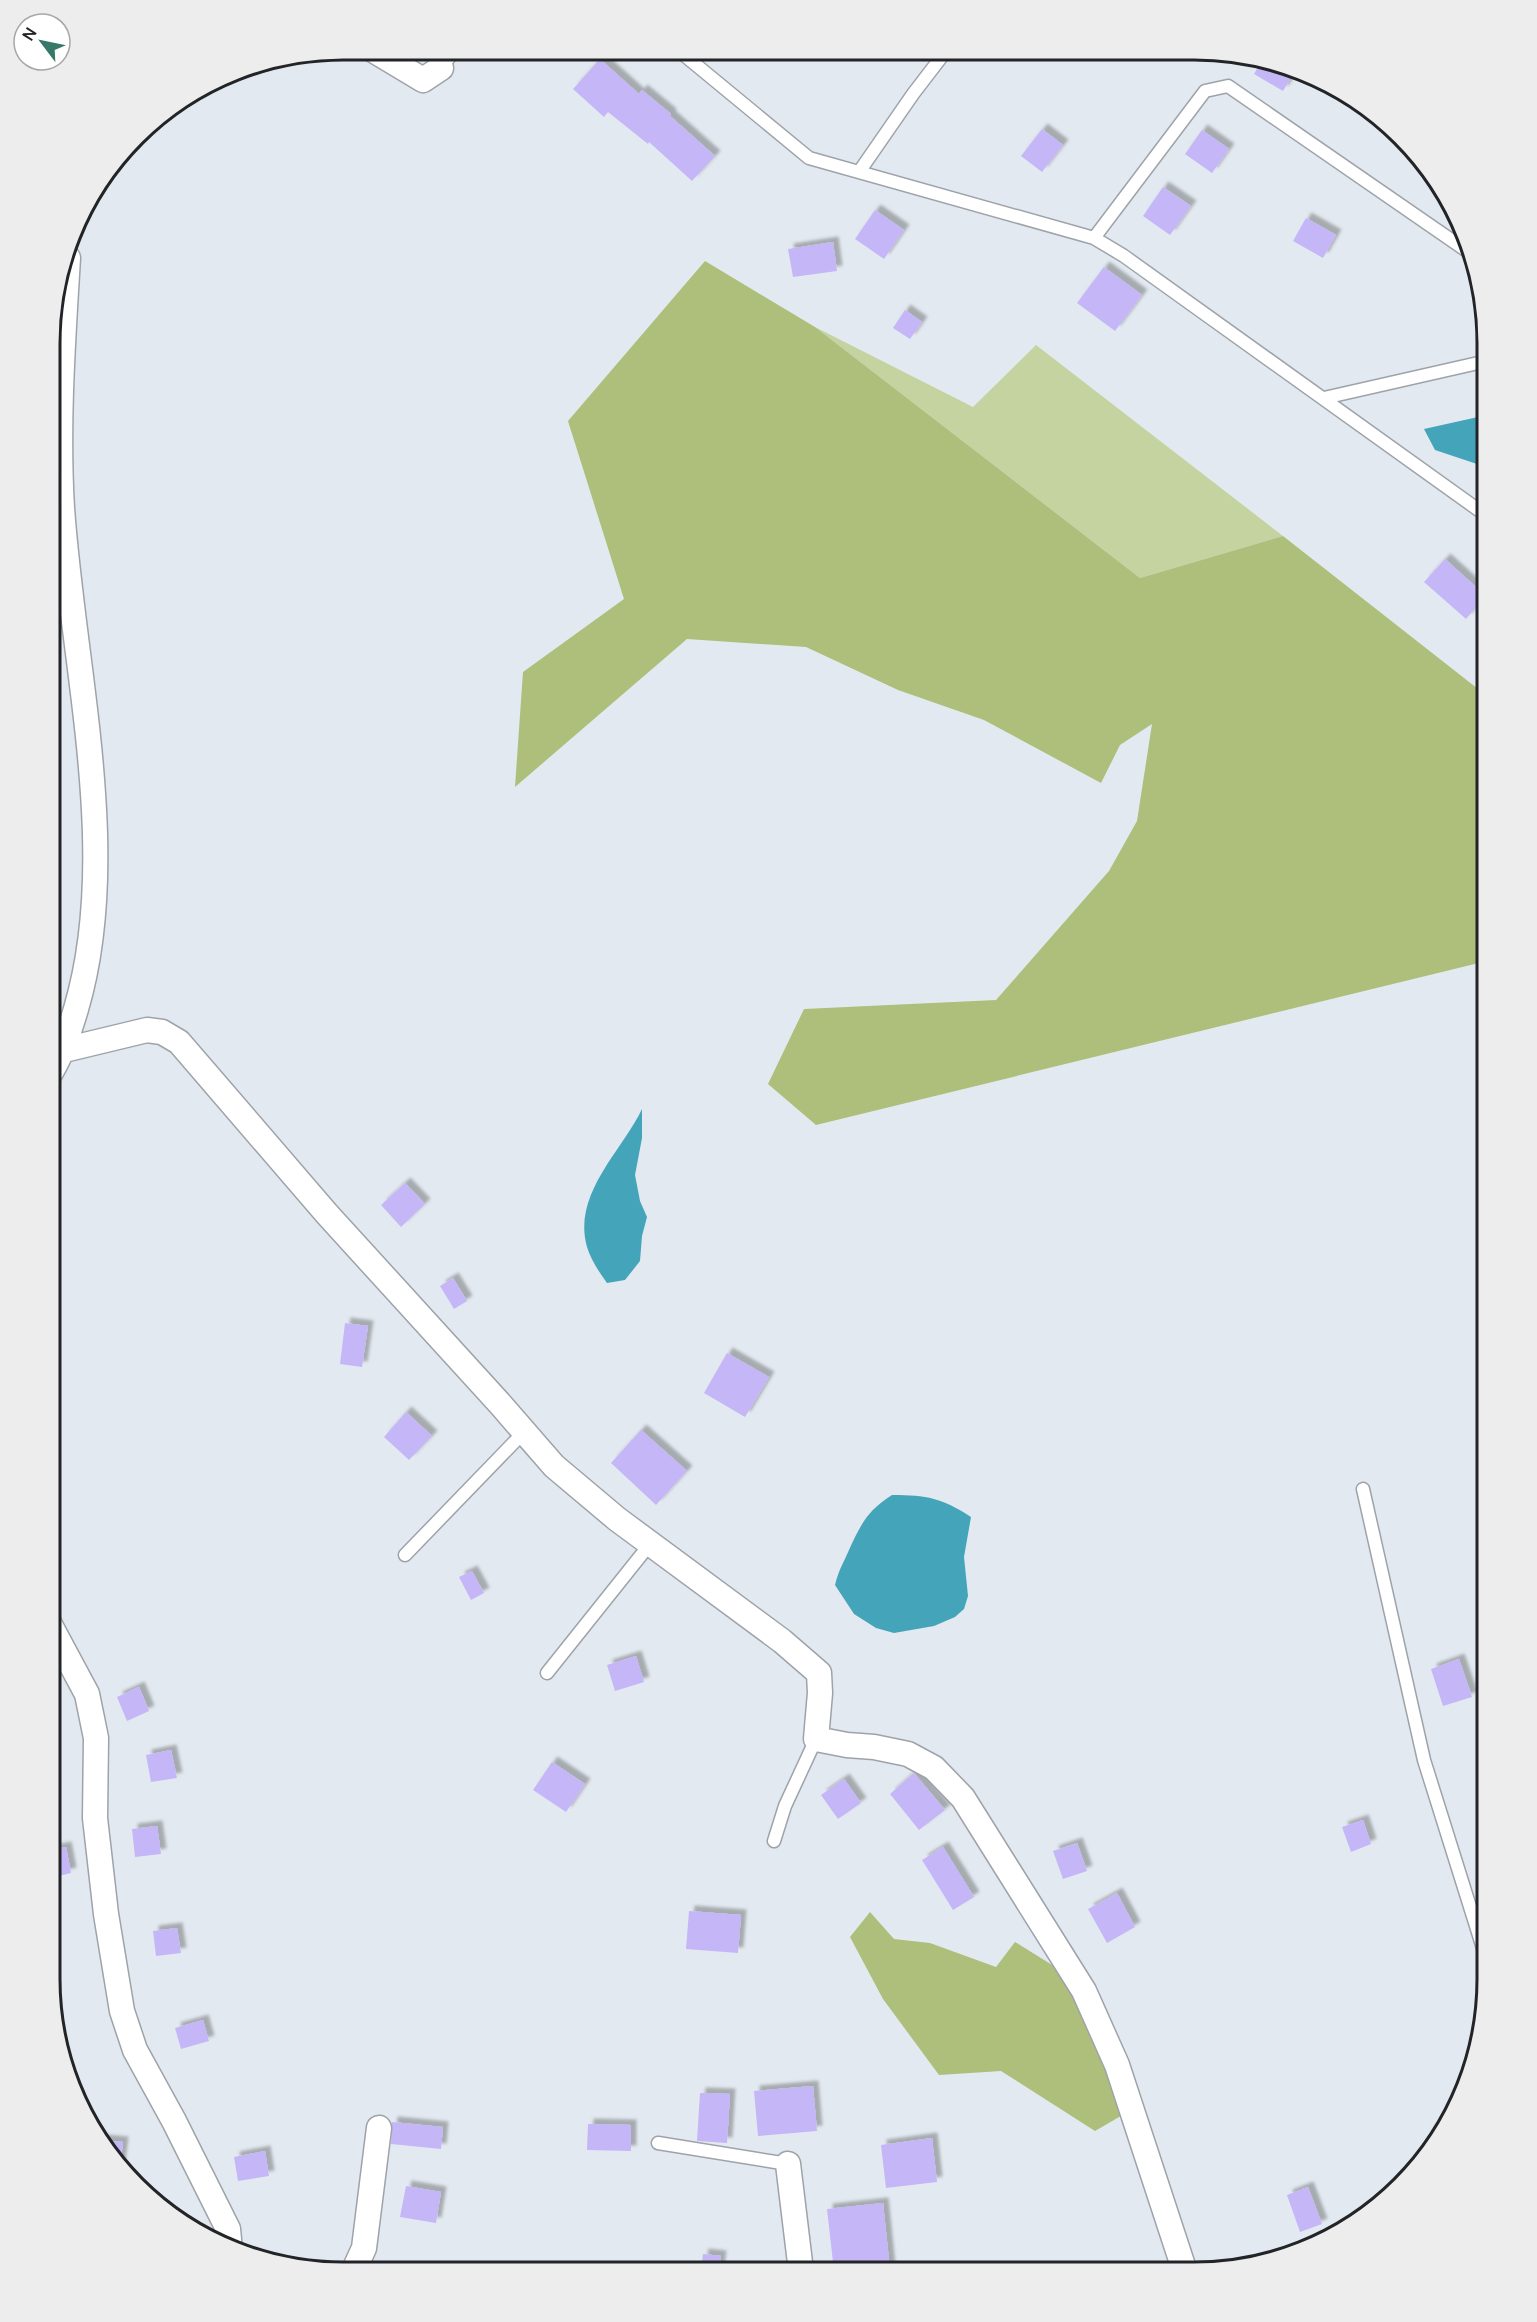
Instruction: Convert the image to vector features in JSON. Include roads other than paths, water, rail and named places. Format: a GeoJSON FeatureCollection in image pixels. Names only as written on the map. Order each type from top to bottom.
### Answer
{"type":"FeatureCollection","features":[{"type":"Feature","properties":{"kind":"street"},"geometry":{"type":"LineString","coordinates":[[390,60],[423,80],[447,60]]}},
{"type":"Feature","properties":{"kind":"street"},"geometry":{"type":"LineString","coordinates":[[60,1057],[85,978],[93,921],[96,850],[90,766],[63,508],[60,412],[67,282]]}},
{"type":"Feature","properties":{"kind":"street"},"geometry":{"type":"LineString","coordinates":[[64,1050],[147,1030],[162,1032],[179,1042],[327,1214],[554,1466],[650,1544],[782,1641],[819,1672],[820,1693],[816,1739],[847,1745],[874,1746],[908,1754],[934,1768],[963,1798],[1084,1991],[1117,2065],[1182,2262]]}},
{"type":"Feature","properties":{"kind":"street"},"geometry":{"type":"LineString","coordinates":[[60,1647],[87,1694],[96,1738],[95,1818],[106,1914],[122,2010],[135,2050],[174,2121],[228,2229],[229,2237]]}},
{"type":"Feature","properties":{"kind":"street"},"geometry":{"type":"LineString","coordinates":[[358,2262],[364,2248],[379,2128]]}},
{"type":"Feature","properties":{"kind":"street"},"geometry":{"type":"LineString","coordinates":[[788,2164],[800,2262]]}},
{"type":"Feature","properties":{"kind":"lane"},"geometry":{"type":"LineString","coordinates":[[690,60],[809,158],[1094,238],[1124,256],[1477,509]]}},
{"type":"Feature","properties":{"kind":"lane"},"geometry":{"type":"LineString","coordinates":[[859,172],[939,60]]}},
{"type":"Feature","properties":{"kind":"lane"},"geometry":{"type":"LineString","coordinates":[[1094,238],[1205,91],[1228,86],[1459,246]]}},
{"type":"Feature","properties":{"kind":"lane"},"geometry":{"type":"LineString","coordinates":[[1324,398],[1477,363]]}},
{"type":"Feature","properties":{"kind":"lane"},"geometry":{"type":"LineString","coordinates":[[405,1556],[524,1432]]}},
{"type":"Feature","properties":{"kind":"lane"},"geometry":{"type":"LineString","coordinates":[[1363,1489],[1424,1760],[1477,1929]]}},
{"type":"Feature","properties":{"kind":"lane"},"geometry":{"type":"LineString","coordinates":[[547,1672],[650,1544]]}},
{"type":"Feature","properties":{"kind":"lane"},"geometry":{"type":"LineString","coordinates":[[774,1841],[785,1806],[816,1739]]}},
{"type":"Feature","properties":{"kind":"lane"},"geometry":{"type":"LineString","coordinates":[[658,2143],[788,2164]]}},
{"type":"Feature","properties":{"kind":"water"},"geometry":{"type":"Polygon","coordinates":[[[1477,417],[1477,464],[1435,450],[1424,429],[1477,417]]]}},
{"type":"Feature","properties":{"kind":"water"},"geometry":{"type":"Polygon","coordinates":[[[642,1109],[642,1138],[635,1175],[640,1201],[647,1217],[642,1236],[640,1261],[625,1280],[607,1283],[587,1247],[584,1228],[586,1209],[601,1174],[642,1109]]]}},
{"type":"Feature","properties":{"kind":"water"},"geometry":{"type":"Polygon","coordinates":[[[892,1495],[934,1499],[971,1517],[964,1557],[968,1596],[964,1609],[955,1617],[934,1626],[894,1633],[876,1628],[854,1614],[835,1585],[861,1525],[876,1507],[892,1495]]]}}]}
